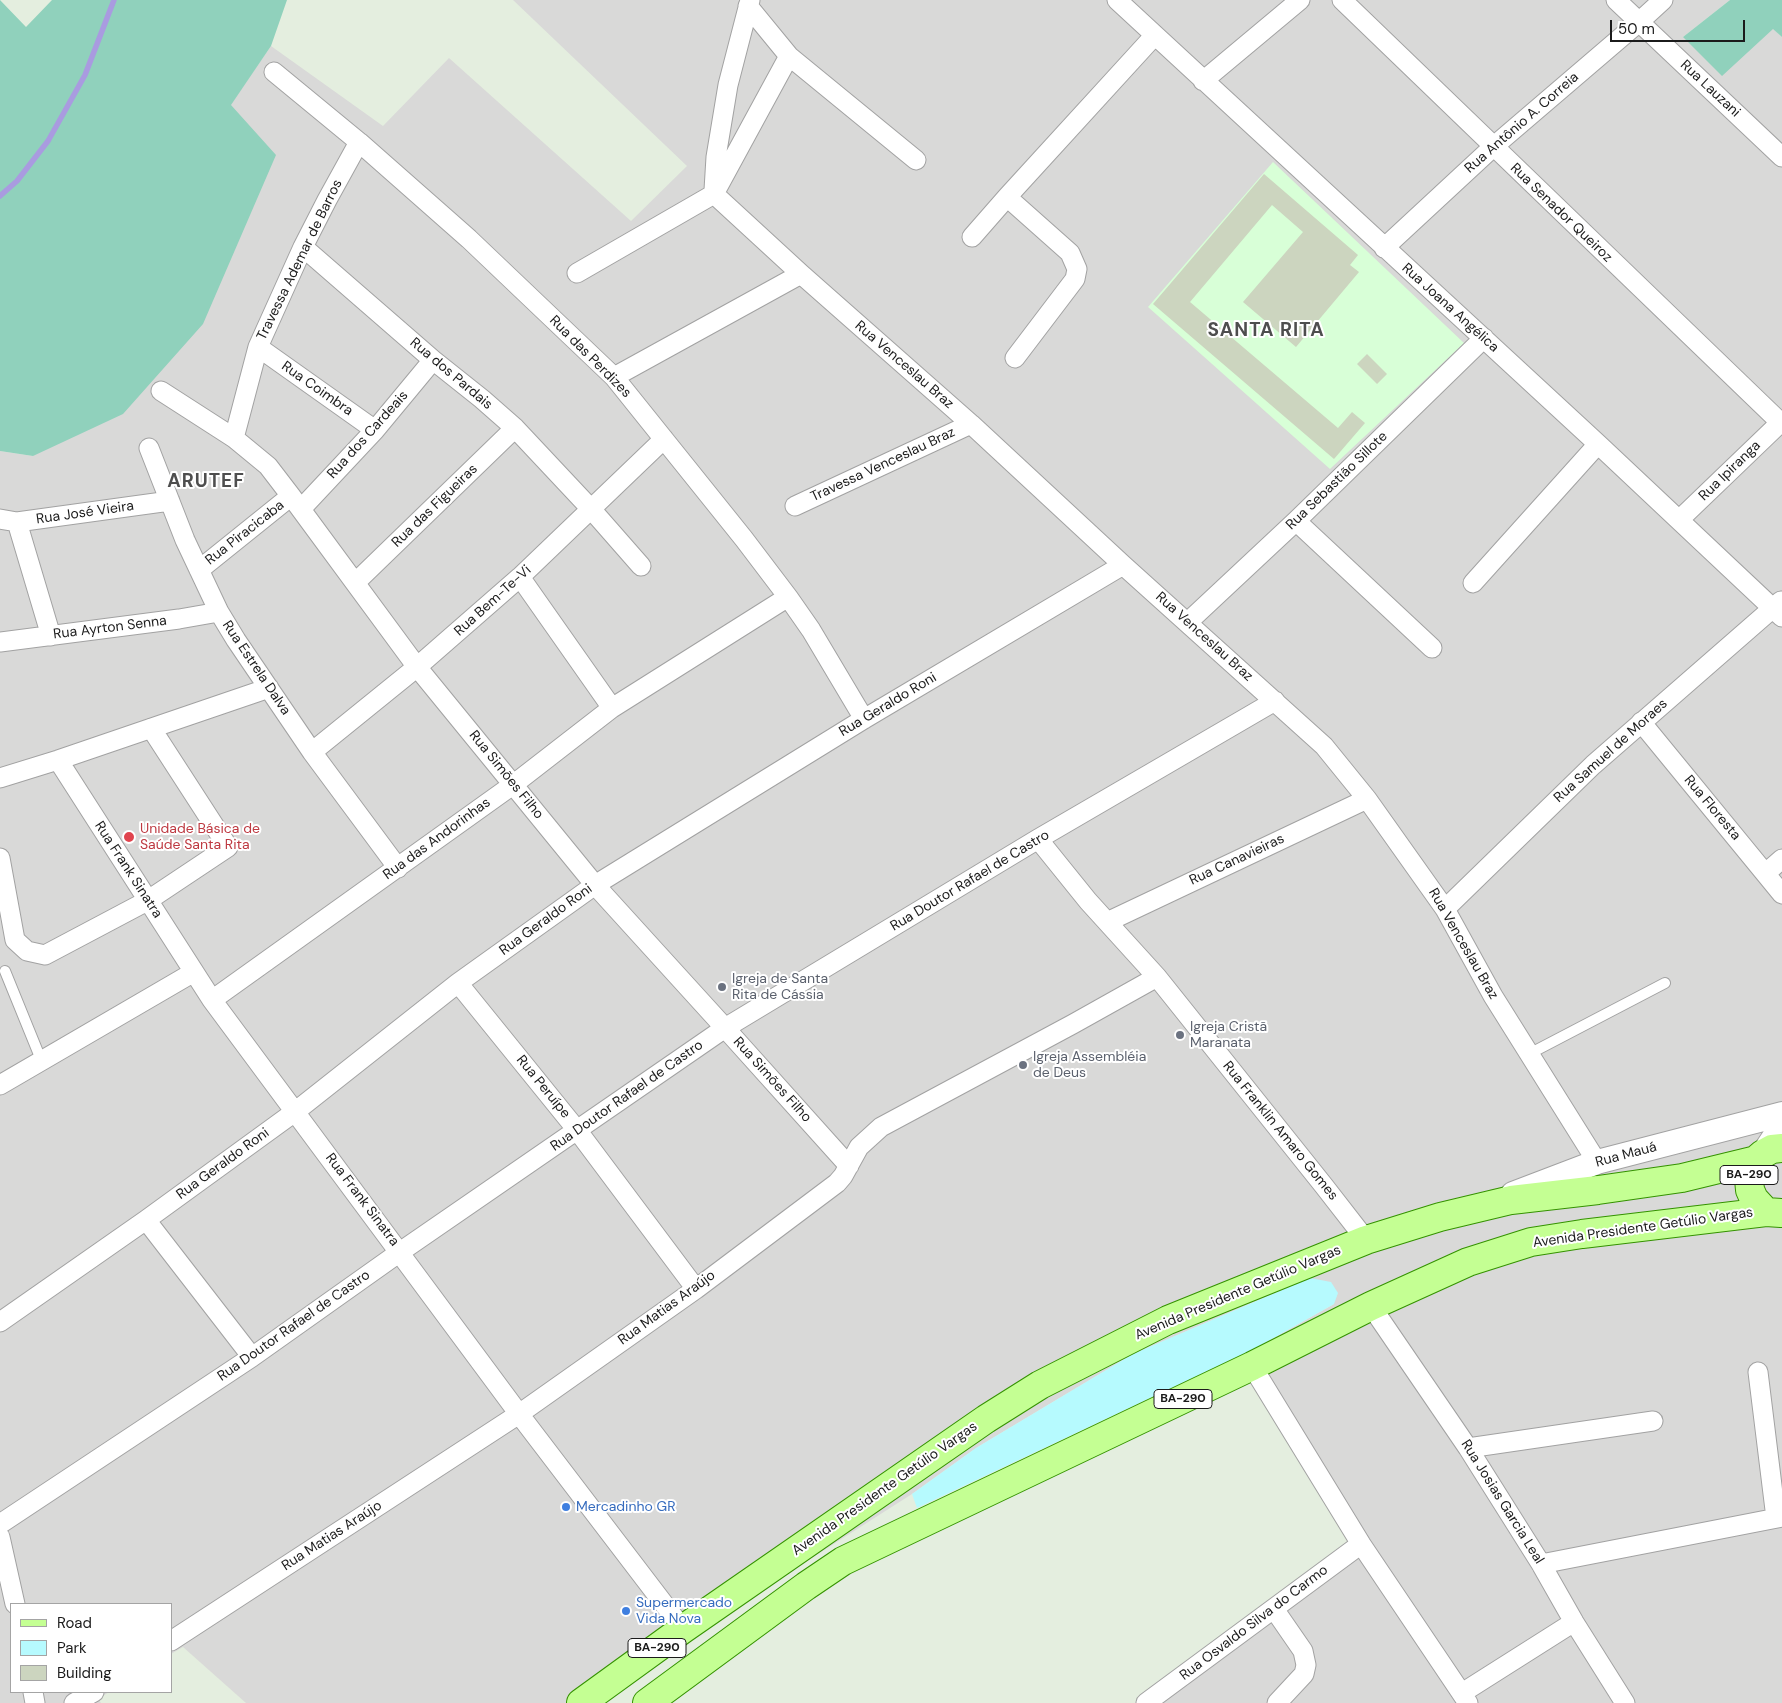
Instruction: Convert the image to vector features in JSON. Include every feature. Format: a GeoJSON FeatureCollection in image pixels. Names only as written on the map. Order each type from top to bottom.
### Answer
{"type":"FeatureCollection","features":[{"type":"Feature","properties":{"kind":"main road","name":"Avenida Presidente Getúlio Vargas"},"geometry":{"type":"LineString","coordinates":[[581,1703],[986,1419],[1040,1385],[1168,1320],[1366,1240],[1474,1208],[1511,1200],[1682,1178],[1767,1154]]}},
{"type":"Feature","properties":{"kind":"main road","name":"BA-290"},"geometry":{"type":"LineString","coordinates":[[1767,1154],[1751,1169],[1749,1179],[1750,1190],[1754,1199],[1774,1212]]}},
{"type":"Feature","properties":{"kind":"main road","name":"Avenida Presidente Getúlio Vargas"},"geometry":{"type":"LineString","coordinates":[[647,1703],[806,1586],[843,1562],[1252,1366],[1371,1306],[1468,1262],[1531,1242],[1582,1234],[1774,1212]]}},
{"type":"Feature","properties":{"kind":"street","name":"Rua Joana Angélica"},"geometry":{"type":"LineString","coordinates":[[1117,0],[1679,520],[1779,608]]}},
{"type":"Feature","properties":{"kind":"street"},"geometry":{"type":"LineString","coordinates":[[1203,81],[1300,0]]}},
{"type":"Feature","properties":{"kind":"street","name":"Rua Senador Queiroz"},"geometry":{"type":"LineString","coordinates":[[1342,0],[1782,423]]}},
{"type":"Feature","properties":{"kind":"street","name":"Rua Lauzani"},"geometry":{"type":"LineString","coordinates":[[1616,0],[1782,157]]}},
{"type":"Feature","properties":{"kind":"street","name":"Rua Antônio A. Correia"},"geometry":{"type":"LineString","coordinates":[[1384,248],[1493,147],[1663,0]]}},
{"type":"Feature","properties":{"kind":"street"},"geometry":{"type":"LineString","coordinates":[[749,3],[789,56],[916,160]]}},
{"type":"Feature","properties":{"kind":"street"},"geometry":{"type":"LineString","coordinates":[[714,194],[716,157],[728,85],[749,3]]}},
{"type":"Feature","properties":{"kind":"street"},"geometry":{"type":"LineString","coordinates":[[972,237],[1007,196],[1155,35]]}},
{"type":"Feature","properties":{"kind":"street"},"geometry":{"type":"LineString","coordinates":[[577,273],[714,194],[789,56]]}},
{"type":"Feature","properties":{"kind":"street","name":"Rua das Perdizes"},"geometry":{"type":"LineString","coordinates":[[274,72],[360,142],[468,239],[614,377],[788,597],[811,630],[864,719]]}},
{"type":"Feature","properties":{"kind":"street","name":"Travessa Ademar de Barros"},"geometry":{"type":"LineString","coordinates":[[234,438],[258,347],[303,247],[360,142]]}},
{"type":"Feature","properties":{"kind":"street","name":"Rua Venceslau Braz"},"geometry":{"type":"LineString","coordinates":[[714,194],[801,274],[971,424],[1122,565],[1188,622],[1324,746],[1367,799],[1445,909],[1493,996],[1597,1162]]}},
{"type":"Feature","properties":{"kind":"street"},"geometry":{"type":"LineString","coordinates":[[1007,196],[1070,253],[1077,269],[1075,279],[1015,358]]}},
{"type":"Feature","properties":{"kind":"street","name":"Rua dos Pardais"},"geometry":{"type":"LineString","coordinates":[[303,247],[433,360],[515,428],[591,509],[641,566]]}},
{"type":"Feature","properties":{"kind":"street"},"geometry":{"type":"LineString","coordinates":[[614,377],[801,274]]}},
{"type":"Feature","properties":{"kind":"street","name":"Rua Sebastião Sillote"},"geometry":{"type":"LineString","coordinates":[[1188,622],[1296,521],[1484,338]]}},
{"type":"Feature","properties":{"kind":"street","name":"Rua Coimbra"},"geometry":{"type":"LineString","coordinates":[[258,347],[375,430]]}},
{"type":"Feature","properties":{"kind":"street","name":"Rua dos Cardeais"},"geometry":{"type":"LineString","coordinates":[[296,503],[375,430],[433,360]]}},
{"type":"Feature","properties":{"kind":"street","name":"Rua Simões Filho"},"geometry":{"type":"LineString","coordinates":[[161,392],[234,438],[268,466],[417,667],[595,885],[849,1166]]}},
{"type":"Feature","properties":{"kind":"street","name":"Rua Ipiranga"},"geometry":{"type":"LineString","coordinates":[[1679,520],[1782,423]]}},
{"type":"Feature","properties":{"kind":"street","name":"Travessa Venceslau Braz"},"geometry":{"type":"LineString","coordinates":[[794,506],[971,424]]}},
{"type":"Feature","properties":{"kind":"street","name":"Rua das Figueiras"},"geometry":{"type":"LineString","coordinates":[[355,583],[515,428]]}},
{"type":"Feature","properties":{"kind":"street","name":"Rua Bem-Te-Vi"},"geometry":{"type":"LineString","coordinates":[[312,752],[417,667],[520,577],[664,439]]}},
{"type":"Feature","properties":{"kind":"street"},"geometry":{"type":"LineString","coordinates":[[1473,583],[1598,444]]}},
{"type":"Feature","properties":{"kind":"street","name":"Rua Estrela Dalva"},"geometry":{"type":"LineString","coordinates":[[149,448],[185,540],[218,612],[312,752],[398,868]]}},
{"type":"Feature","properties":{"kind":"street","name":"Rua José Vieira"},"geometry":{"type":"LineString","coordinates":[[9,521],[170,501]]}},
{"type":"Feature","properties":{"kind":"street","name":"Rua Piracicaba"},"geometry":{"type":"LineString","coordinates":[[199,570],[296,503]]}},
{"type":"Feature","properties":{"kind":"street"},"geometry":{"type":"LineString","coordinates":[[9,521],[51,636]]}},
{"type":"Feature","properties":{"kind":"street"},"geometry":{"type":"LineString","coordinates":[[1296,521],[1432,648]]}},
{"type":"Feature","properties":{"kind":"street","name":"Rua Geraldo Roni"},"geometry":{"type":"LineString","coordinates":[[0,1322],[146,1220],[296,1111],[458,983],[595,885],[864,719],[1122,565]]}},
{"type":"Feature","properties":{"kind":"street"},"geometry":{"type":"LineString","coordinates":[[520,577],[612,708]]}},
{"type":"Feature","properties":{"kind":"street","name":"Rua das Andorinhas"},"geometry":{"type":"LineString","coordinates":[[212,1000],[514,784],[612,708],[788,597]]}},
{"type":"Feature","properties":{"kind":"street","name":"Rua Samuel de Moraes"},"geometry":{"type":"LineString","coordinates":[[1445,909],[1593,765],[1641,722],[1779,608]]}},
{"type":"Feature","properties":{"kind":"street","name":"Rua Ayrton Senna"},"geometry":{"type":"LineString","coordinates":[[0,642],[179,619],[218,612]]}},
{"type":"Feature","properties":{"kind":"street"},"geometry":{"type":"LineString","coordinates":[[0,778],[269,688]]}},
{"type":"Feature","properties":{"kind":"street","name":"Rua Doutor Rafael de Castro"},"geometry":{"type":"LineString","coordinates":[[0,1524],[252,1357],[400,1252],[725,1028],[1038,839],[1275,701]]}},
{"type":"Feature","properties":{"kind":"street","name":"Rua Floresta"},"geometry":{"type":"LineString","coordinates":[[1641,722],[1766,872],[1782,894]]}},
{"type":"Feature","properties":{"kind":"street"},"geometry":{"type":"LineString","coordinates":[[0,858],[15,940],[27,951],[45,954],[148,901],[228,848],[151,728]]}},
{"type":"Feature","properties":{"kind":"street","name":"Rua Frank Sinatra"},"geometry":{"type":"LineString","coordinates":[[58,760],[212,1000],[519,1414],[684,1629]]}},
{"type":"Feature","properties":{"kind":"street","name":"Rua Canavieiras"},"geometry":{"type":"LineString","coordinates":[[1106,922],[1367,799]]}},
{"type":"Feature","properties":{"kind":"street","name":"Rua Franklin Amaro Gomes"},"geometry":{"type":"LineString","coordinates":[[1038,839],[1106,922],[1157,977],[1366,1240]]}},
{"type":"Feature","properties":{"kind":"street"},"geometry":{"type":"LineString","coordinates":[[1766,872],[1782,858]]}},
{"type":"Feature","properties":{"kind":"street"},"geometry":{"type":"LineString","coordinates":[[0,1085],[194,972]]}},
{"type":"Feature","properties":{"kind":"street","name":"Rua Matias Araújo"},"geometry":{"type":"LineString","coordinates":[[172,1640],[519,1414],[696,1289],[837,1183],[859,1147],[881,1128],[1157,977]]}},
{"type":"Feature","properties":{"kind":"street","name":"Rua Peruípe"},"geometry":{"type":"LineString","coordinates":[[458,983],[577,1130],[696,1289]]}},
{"type":"Feature","properties":{"kind":"street","name":"Rua Mauá"},"geometry":{"type":"LineString","coordinates":[[1474,1208],[1597,1162],[1782,1114]]}},
{"type":"Feature","properties":{"kind":"street"},"geometry":{"type":"LineString","coordinates":[[1767,1154],[1775,1136],[1782,1130]]}},
{"type":"Feature","properties":{"kind":"street"},"geometry":{"type":"LineString","coordinates":[[146,1220],[252,1357]]}},
{"type":"Feature","properties":{"kind":"street","name":"Rua Josias Garcia Leal"},"geometry":{"type":"LineString","coordinates":[[1371,1306],[1468,1448],[1625,1703]]}},
{"type":"Feature","properties":{"kind":"street"},"geometry":{"type":"LineString","coordinates":[[1252,1366],[1361,1544],[1465,1698],[1574,1622]]}},
{"type":"Feature","properties":{"kind":"street"},"geometry":{"type":"LineString","coordinates":[[1541,1564],[1779,1518],[1758,1372]]}},
{"type":"Feature","properties":{"kind":"street"},"geometry":{"type":"LineString","coordinates":[[1468,1448],[1653,1421]]}},
{"type":"Feature","properties":{"kind":"street"},"geometry":{"type":"LineString","coordinates":[[0,1537],[3,1571],[13,1596]]}},
{"type":"Feature","properties":{"kind":"street","name":"Rua Osvaldo Silva do Carmo"},"geometry":{"type":"LineString","coordinates":[[1146,1703],[1361,1544]]}},
{"type":"Feature","properties":{"kind":"street"},"geometry":{"type":"LineString","coordinates":[[1274,1609],[1303,1651],[1306,1665],[1304,1674],[1277,1703]]}},
{"type":"Feature","properties":{"kind":"street"},"geometry":{"type":"LineString","coordinates":[[74,1703],[93,1693]]}},
{"type":"Feature","properties":{"kind":"street"},"geometry":{"type":"LineString","coordinates":[[96,1693],[106,1703]]}},
{"type":"Feature","properties":{"kind":"lane"},"geometry":{"type":"LineString","coordinates":[[5,971],[42,1062]]}},
{"type":"Feature","properties":{"kind":"lane"},"geometry":{"type":"LineString","coordinates":[[1529,1054],[1665,983]]}},
{"type":"Feature","properties":{"kind":"shaded area"},"geometry":{"type":"Polygon","coordinates":[[[0,0],[26,27],[52,0],[287,0],[271,46],[231,105],[276,155],[203,324],[123,414],[33,456],[0,451],[0,0]]]}},
{"type":"Feature","properties":{"kind":"shaded area"},"geometry":{"type":"Polygon","coordinates":[[[513,0],[1730,0],[1683,37],[1774,29],[1782,37],[1782,1703],[1154,1703],[1366,1542],[1254,1349],[1334,1304],[1310,1278],[1133,1354],[976,1448],[912,1494],[699,1630],[602,1703],[246,1703],[183,1647],[172,1653],[172,1603],[10,1603],[10,1693],[107,1693],[98,1699],[101,1703],[0,1703],[0,451],[33,456],[230,105],[271,46],[383,126],[449,58],[631,221],[687,166],[513,0]]]}},
{"type":"Feature","properties":{"kind":"shaded area"},"geometry":{"type":"Polygon","coordinates":[[[1730,0],[1782,0],[1782,37],[1773,29],[1722,76],[1683,37],[1730,0]]]}},
{"type":"Feature","properties":{"kind":"shaded area"},"geometry":{"type":"Polygon","coordinates":[[[1273,162],[1464,343],[1330,469],[1148,307],[1273,162]]]}},
{"type":"Feature","properties":{"kind":"green space"},"geometry":{"type":"Polygon","coordinates":[[[1310,1278],[1331,1282],[1338,1293],[1334,1304],[1254,1349],[917,1508],[912,1494],[976,1448],[1133,1354],[1310,1278]]]}},
{"type":"Feature","properties":{"kind":"building"},"geometry":{"type":"Polygon","coordinates":[[[1264,174],[1358,255],[1350,265],[1359,272],[1296,347],[1243,302],[1303,232],[1272,205],[1190,302],[1338,428],[1352,412],[1365,423],[1334,459],[1153,304],[1264,174]]]}},
{"type":"Feature","properties":{"kind":"building"},"geometry":{"type":"Polygon","coordinates":[[[1367,354],[1387,374],[1377,384],[1357,364],[1367,354]]]}},
{"type":"Feature","properties":{"kind":"waterway"},"geometry":{"type":"LineString","coordinates":[[0,196],[17,181],[48,141],[85,75],[114,0]]}},
{"type":"Feature","properties":{"kind":"place","name":"Unidade Básica de Saúde Santa Rita"},"geometry":{"type":"Point","coordinates":[129,837]}},
{"type":"Feature","properties":{"kind":"place","name":"Igreja de Santa Rita de Cássia"},"geometry":{"type":"Point","coordinates":[722,987]}},
{"type":"Feature","properties":{"kind":"place","name":"Igreja Cristã Maranata"},"geometry":{"type":"Point","coordinates":[1180,1035]}},
{"type":"Feature","properties":{"kind":"place","name":"Igreja Assembléia de Deus"},"geometry":{"type":"Point","coordinates":[1023,1065]}},
{"type":"Feature","properties":{"kind":"place","name":"Mercadinho GR"},"geometry":{"type":"Point","coordinates":[566,1507]}},
{"type":"Feature","properties":{"kind":"place","name":"Supermercado Vida Nova"},"geometry":{"type":"Point","coordinates":[626,1611]}},
{"type":"Feature","properties":{"kind":"district","name":"SANTA RITA"},"geometry":{"type":"Point","coordinates":[1266,331]}},
{"type":"Feature","properties":{"kind":"district","name":"ARUTEF"},"geometry":{"type":"Point","coordinates":[206,482]}}]}
